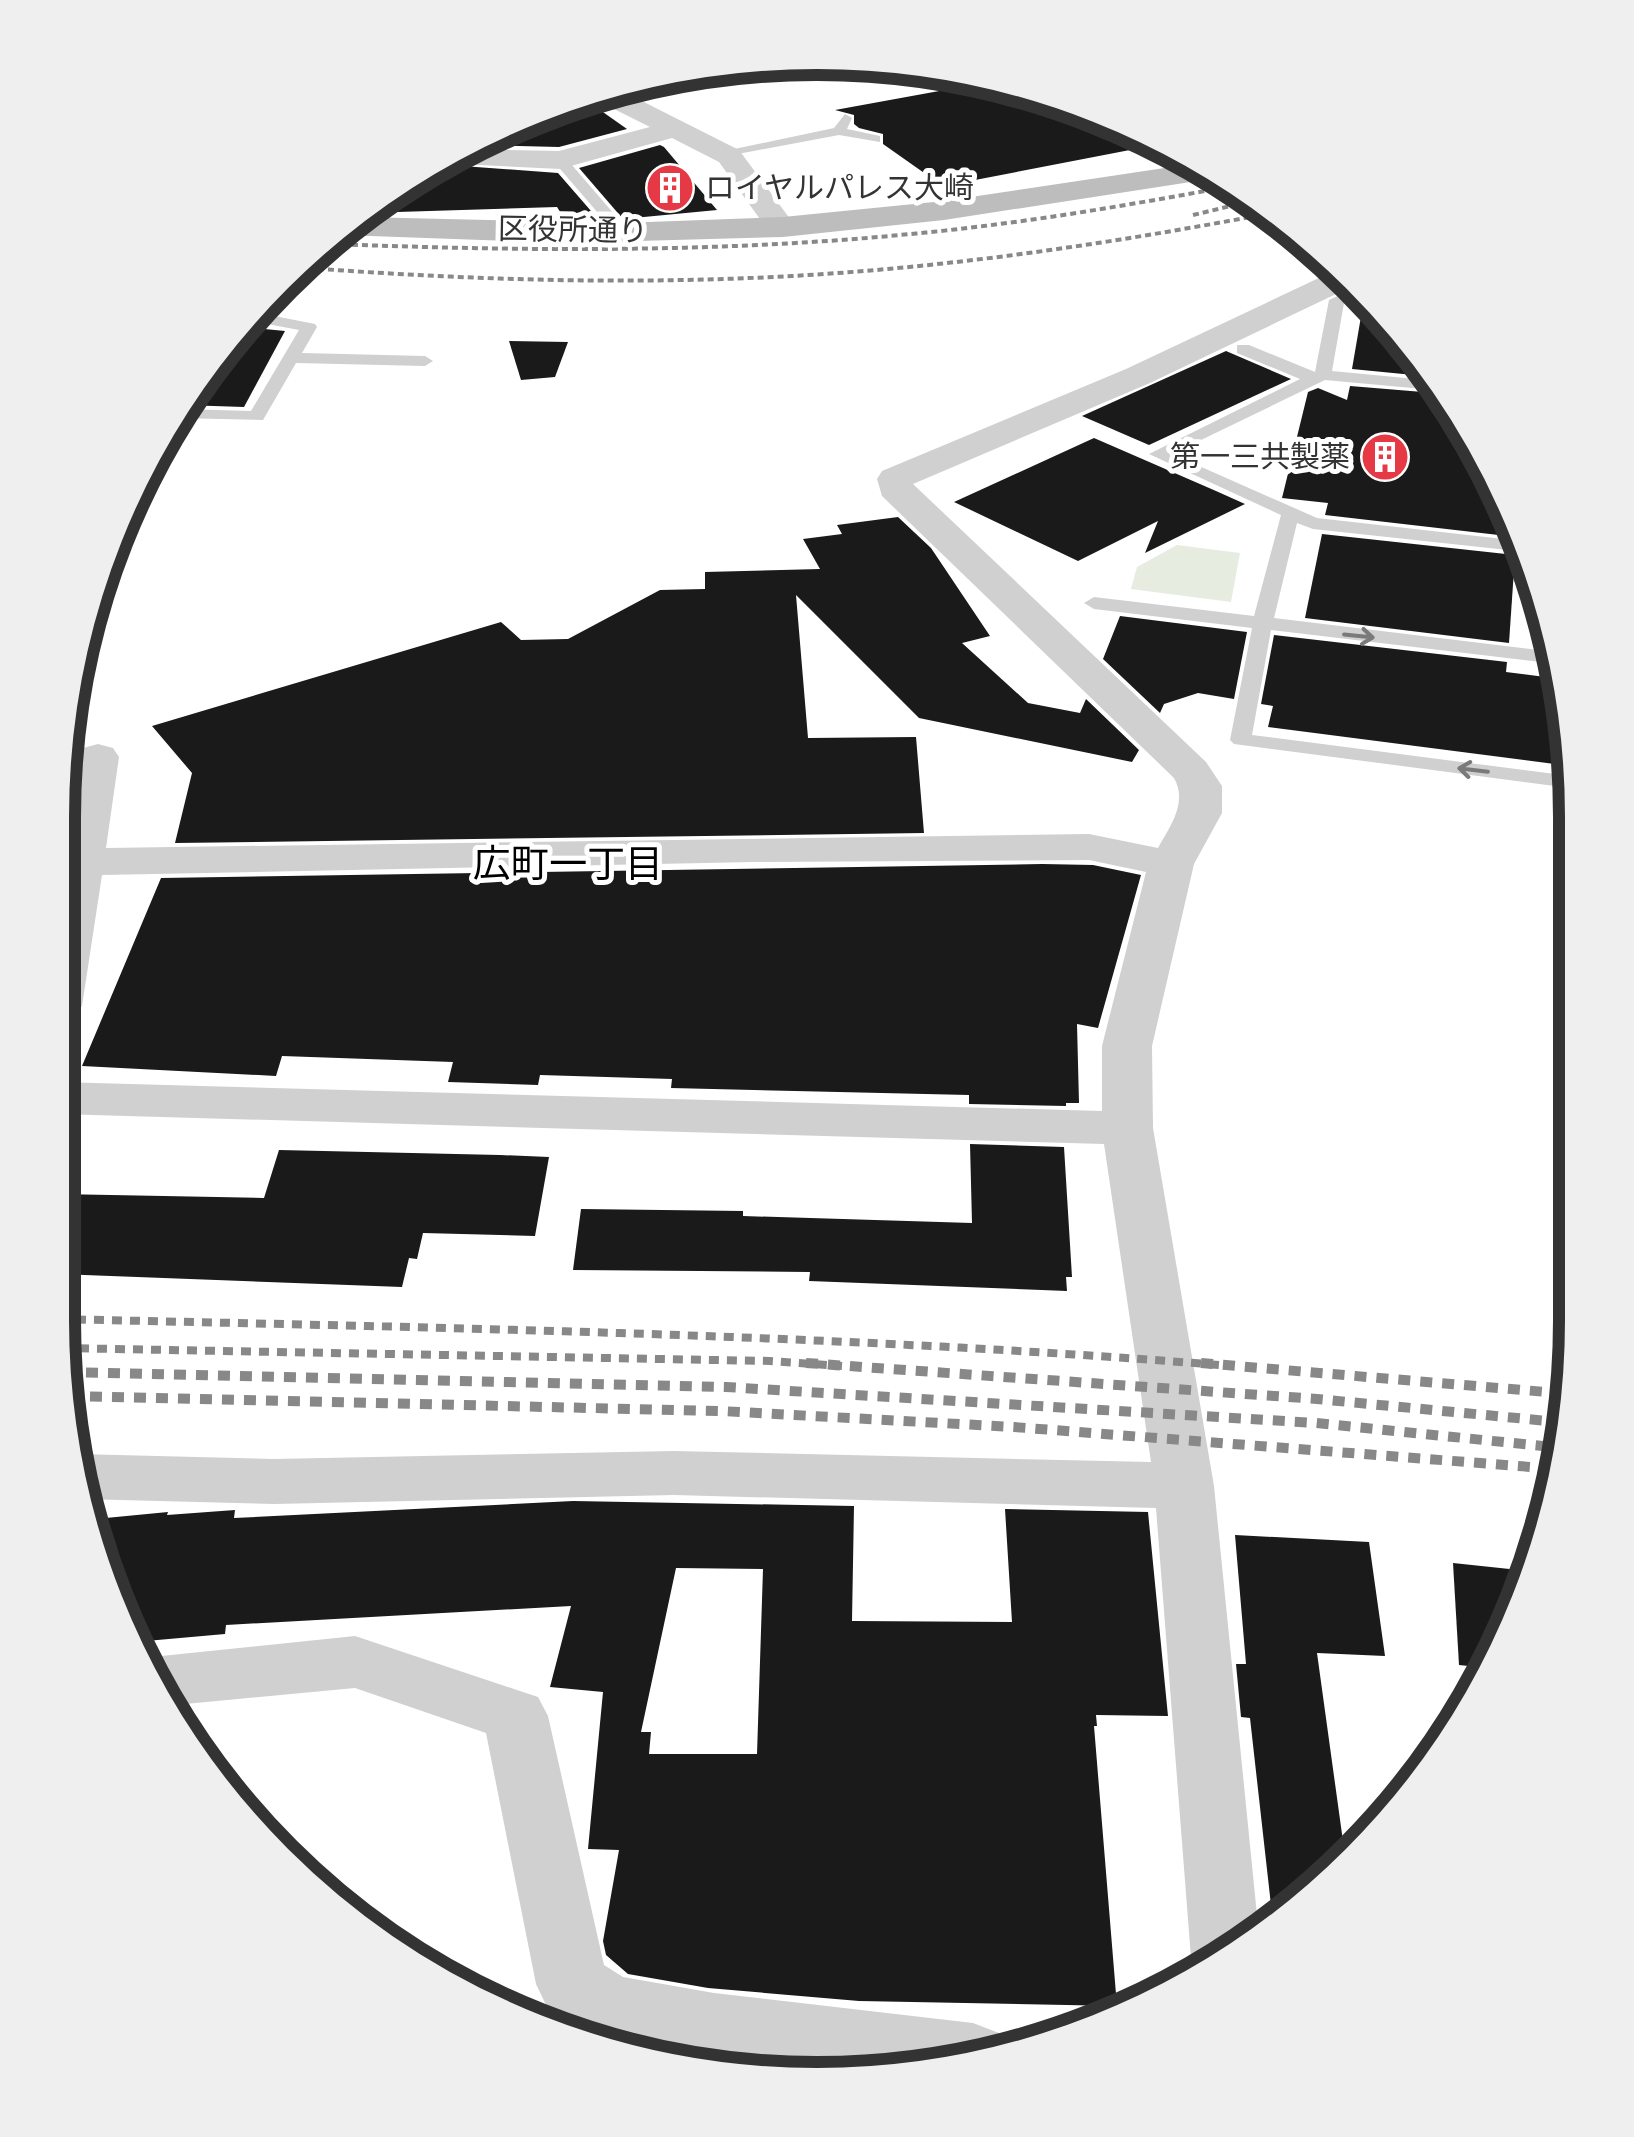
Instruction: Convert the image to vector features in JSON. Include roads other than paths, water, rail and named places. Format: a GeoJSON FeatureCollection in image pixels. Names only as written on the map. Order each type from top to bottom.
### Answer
{"type":"FeatureCollection","features":[{"type":"Feature","properties":{"kind":"street"},"geometry":{"type":"LineString","coordinates":[[621,101],[722,152],[782,227]]}},
{"type":"Feature","properties":{"kind":"street"},"geometry":{"type":"LineString","coordinates":[[478,158],[560,160],[677,128]]}},
{"type":"Feature","properties":{"kind":"street","name":"区役所通り"},"geometry":{"type":"LineString","coordinates":[[365,228],[622,232],[782,227],[939,212],[1189,174]]}},
{"type":"Feature","properties":{"kind":"street"},"geometry":{"type":"LineString","coordinates":[[1224,1940],[1184,1486],[1127,1128],[1128,1046],[1171,864],[1200,813],[1200,786],[1191,770],[895,488],[895,478],[1138,376],[1333,284]]}},
{"type":"Feature","properties":{"kind":"street"},"geometry":{"type":"LineString","coordinates":[[75,893],[98,757],[77,763]]}},
{"type":"Feature","properties":{"kind":"street"},"geometry":{"type":"LineString","coordinates":[[82,862],[1088,847],[1171,864]]}},
{"type":"Feature","properties":{"kind":"street"},"geometry":{"type":"LineString","coordinates":[[75,1098],[1127,1128]]}},
{"type":"Feature","properties":{"kind":"street"},"geometry":{"type":"LineString","coordinates":[[92,1477],[161,1483],[815,1473],[1184,1486]]}},
{"type":"Feature","properties":{"kind":"street"},"geometry":{"type":"LineString","coordinates":[[168,1679],[355,1662],[515,1716],[572,1984],[610,2007],[680,2020],[936,2052]]}},
{"type":"Feature","properties":{"kind":"lane"},"geometry":{"type":"LineString","coordinates":[[722,152],[842,124],[874,138]]}},
{"type":"Feature","properties":{"kind":"lane"},"geometry":{"type":"LineString","coordinates":[[560,160],[622,232]]}},
{"type":"Feature","properties":{"kind":"lane"},"geometry":{"type":"LineString","coordinates":[[1319,377],[1337,300],[1346,296]]}},
{"type":"Feature","properties":{"kind":"lane"},"geometry":{"type":"LineString","coordinates":[[194,414],[257,416],[309,326],[267,319]]}},
{"type":"Feature","properties":{"kind":"lane"},"geometry":{"type":"LineString","coordinates":[[1243,350],[1319,377],[1421,386]]}},
{"type":"Feature","properties":{"kind":"lane"},"geometry":{"type":"LineString","coordinates":[[290,358],[425,361]]}},
{"type":"Feature","properties":{"kind":"lane"},"geometry":{"type":"LineString","coordinates":[[1319,377],[1158,454],[1313,523],[1508,545]]}},
{"type":"Feature","properties":{"kind":"lane"},"geometry":{"type":"LineString","coordinates":[[1290,515],[1262,625],[1241,740],[1558,780]]}},
{"type":"Feature","properties":{"kind":"lane"},"geometry":{"type":"LineString","coordinates":[[1094,604],[1541,656]]}},
{"type":"Feature","properties":{"kind":"railway"},"geometry":{"type":"LineString","coordinates":[[345,244],[616,249],[829,241],[1027,220],[1212,189]]}},
{"type":"Feature","properties":{"kind":"railway"},"geometry":{"type":"LineString","coordinates":[[1193,215],[1236,205]]}},
{"type":"Feature","properties":{"kind":"railway"},"geometry":{"type":"LineString","coordinates":[[317,269],[550,280],[792,276],[913,267],[1033,252],[1252,216]]}},
{"type":"Feature","properties":{"kind":"railway"},"geometry":{"type":"LineString","coordinates":[[75,1319],[792,1339],[1231,1366]]}},
{"type":"Feature","properties":{"kind":"railway"},"geometry":{"type":"LineString","coordinates":[[76,1348],[770,1361],[842,1366]]}},
{"type":"Feature","properties":{"kind":"railway"},"geometry":{"type":"LineString","coordinates":[[806,1363],[1317,1399],[1552,1421]]}},
{"type":"Feature","properties":{"kind":"railway"},"geometry":{"type":"LineString","coordinates":[[1201,1363],[1555,1393]]}},
{"type":"Feature","properties":{"kind":"railway"},"geometry":{"type":"LineString","coordinates":[[77,1372],[726,1387],[1316,1423],[1548,1447]]}},
{"type":"Feature","properties":{"kind":"railway"},"geometry":{"type":"LineString","coordinates":[[79,1396],[721,1411],[1014,1427],[1544,1468]]}},
{"type":"Feature","properties":{"kind":"place","name":"ロイヤルパレス大崎"},"geometry":{"type":"Point","coordinates":[670,188]}},
{"type":"Feature","properties":{"kind":"place","name":"第一三共製薬"},"geometry":{"type":"Point","coordinates":[1385,457]}},
{"type":"Feature","properties":{"kind":"district","name":"広町一丁目"},"geometry":{"type":"Point","coordinates":[568,864]}}]}
